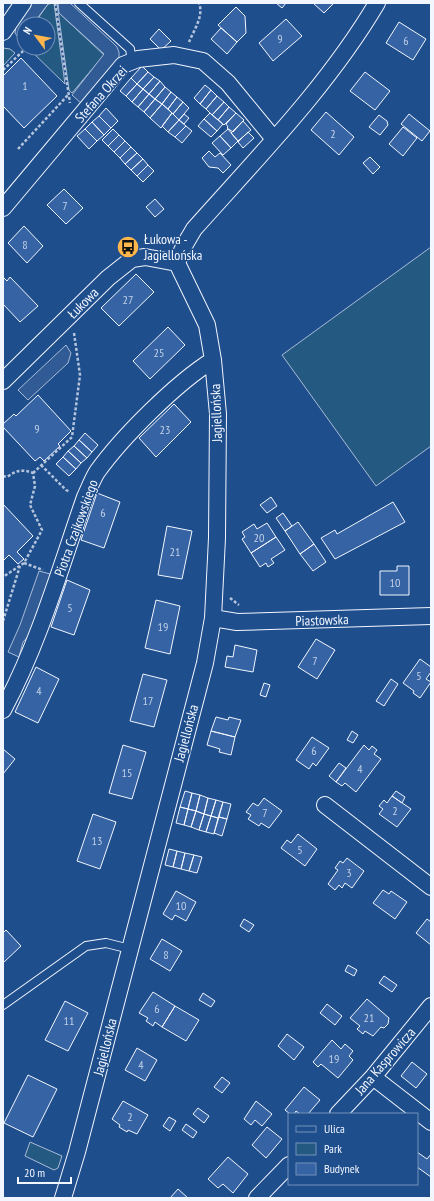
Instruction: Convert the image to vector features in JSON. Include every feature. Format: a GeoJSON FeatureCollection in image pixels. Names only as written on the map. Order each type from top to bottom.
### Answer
{"type":"FeatureCollection","features":[{"type":"Feature","properties":{"kind":"street"},"geometry":{"type":"LineString","coordinates":[[3,32],[23,3]]}},
{"type":"Feature","properties":{"kind":"street"},"geometry":{"type":"LineString","coordinates":[[178,263],[184,246],[194,229],[274,139],[321,83],[364,26],[378,3]]}},
{"type":"Feature","properties":{"kind":"street","name":"Stefana Okrzei"},"geometry":{"type":"LineString","coordinates":[[3,208],[123,65],[138,59],[174,55],[203,61],[228,83],[274,139]]}},
{"type":"Feature","properties":{"kind":"street","name":"Łukowa"},"geometry":{"type":"LineString","coordinates":[[3,381],[108,278],[132,259],[145,257],[178,263]]}},
{"type":"Feature","properties":{"kind":"street","name":"Jagiellońska"},"geometry":{"type":"LineString","coordinates":[[63,1198],[77,1152],[205,663],[213,618],[217,538],[218,414],[213,360],[207,325],[178,263]]}},
{"type":"Feature","properties":{"kind":"street","name":"Piotra Czajkowskiego"},"geometry":{"type":"LineString","coordinates":[[3,710],[32,650],[85,497],[96,474],[151,412],[198,370],[213,360]]}},
{"type":"Feature","properties":{"kind":"street","name":"Piastowska"},"geometry":{"type":"LineString","coordinates":[[213,618],[237,622],[431,616]]}},
{"type":"Feature","properties":{"kind":"street"},"geometry":{"type":"LineString","coordinates":[[325,805],[431,887]]}},
{"type":"Feature","properties":{"kind":"street","name":"Jana Kasprowicza"},"geometry":{"type":"LineString","coordinates":[[339,1113],[373,1077],[431,1006]]}},
{"type":"Feature","properties":{"kind":"street"},"geometry":{"type":"LineString","coordinates":[[373,1077],[431,1122]]}},
{"type":"Feature","properties":{"kind":"street"},"geometry":{"type":"LineString","coordinates":[[258,1198],[288,1166]]}},
{"type":"Feature","properties":{"kind":"lane"},"geometry":{"type":"LineString","coordinates":[[79,3],[130,48],[132,61]]}},
{"type":"Feature","properties":{"kind":"lane"},"geometry":{"type":"LineString","coordinates":[[3,1005],[86,946],[106,943],[130,949]]}},
{"type":"Feature","properties":{"kind":"path"},"geometry":{"type":"LineString","coordinates":[[55,3],[71,111],[78,119]]}},
{"type":"Feature","properties":{"kind":"path"},"geometry":{"type":"LineString","coordinates":[[182,57],[200,18],[200,3]]}},
{"type":"Feature","properties":{"kind":"path"},"geometry":{"type":"LineString","coordinates":[[3,70],[18,56]]}},
{"type":"Feature","properties":{"kind":"path"},"geometry":{"type":"LineString","coordinates":[[18,149],[69,95]]}},
{"type":"Feature","properties":{"kind":"path"},"geometry":{"type":"LineString","coordinates":[[33,473],[72,437],[75,426],[80,374],[74,331],[69,336]]}},
{"type":"Feature","properties":{"kind":"path"},"geometry":{"type":"LineString","coordinates":[[41,465],[66,490],[85,497]]}},
{"type":"Feature","properties":{"kind":"path"},"geometry":{"type":"LineString","coordinates":[[3,476],[7,477],[16,471],[24,470],[33,473]]}},
{"type":"Feature","properties":{"kind":"path"},"geometry":{"type":"LineString","coordinates":[[3,577],[24,563],[42,530],[30,505],[35,486],[33,473]]}},
{"type":"Feature","properties":{"kind":"path"},"geometry":{"type":"LineString","coordinates":[[24,563],[58,574]]}},
{"type":"Feature","properties":{"kind":"path"},"geometry":{"type":"LineString","coordinates":[[3,622],[20,566]]}},
{"type":"Feature","properties":{"kind":"green space"},"geometry":{"type":"Polygon","coordinates":[[[54,3],[56,16],[40,16],[48,4],[54,3]]]}},
{"type":"Feature","properties":{"kind":"green space"},"geometry":{"type":"Polygon","coordinates":[[[57,3],[59,13],[104,55],[72,93],[69,90],[57,3]]]}},
{"type":"Feature","properties":{"kind":"green space"},"geometry":{"type":"Polygon","coordinates":[[[56,18],[65,84],[36,56],[56,56],[56,18]]]}},
{"type":"Feature","properties":{"kind":"green space"},"geometry":{"type":"Polygon","coordinates":[[[3,48],[10,49],[15,53],[3,66],[3,48]]]}},
{"type":"Feature","properties":{"kind":"green space"},"geometry":{"type":"Polygon","coordinates":[[[431,247],[431,446],[376,486],[282,355],[431,247]]]}},
{"type":"Feature","properties":{"kind":"green space"},"geometry":{"type":"Polygon","coordinates":[[[30,1142],[62,1156],[58,1168],[54,1170],[25,1156],[30,1142]]]}},
{"type":"Feature","properties":{"kind":"shaded area"},"geometry":{"type":"Polygon","coordinates":[[[31,3],[52,3],[48,4],[39,16],[23,16],[31,3]]]}},
{"type":"Feature","properties":{"kind":"shaded area"},"geometry":{"type":"Polygon","coordinates":[[[58,3],[70,3],[117,47],[119,52],[117,64],[83,105],[72,95],[104,54],[59,13],[58,3]]]}},
{"type":"Feature","properties":{"kind":"shaded area"},"geometry":{"type":"Polygon","coordinates":[[[66,345],[71,353],[68,363],[28,400],[18,390],[66,345]]]}},
{"type":"Feature","properties":{"kind":"shaded area"},"geometry":{"type":"Polygon","coordinates":[[[39,571],[54,575],[35,629],[23,642],[19,657],[8,652],[20,625],[39,571]]]}},
{"type":"Feature","properties":{"kind":"building"},"geometry":{"type":"Polygon","coordinates":[[[276,3],[286,3],[282,8],[276,3]]]}},
{"type":"Feature","properties":{"kind":"building"},"geometry":{"type":"Polygon","coordinates":[[[313,3],[334,3],[324,13],[313,3]]]}},
{"type":"Feature","properties":{"kind":"building"},"geometry":{"type":"Polygon","coordinates":[[[236,7],[245,16],[246,33],[237,42],[218,25],[236,7]]]}},
{"type":"Feature","properties":{"kind":"building"},"geometry":{"type":"Polygon","coordinates":[[[286,19],[302,36],[273,61],[259,43],[286,19]]]}},
{"type":"Feature","properties":{"kind":"building"},"geometry":{"type":"Polygon","coordinates":[[[399,22],[426,39],[413,60],[386,43],[399,22]]]}},
{"type":"Feature","properties":{"kind":"building"},"geometry":{"type":"Polygon","coordinates":[[[221,28],[237,42],[227,54],[211,39],[221,28]]]}},
{"type":"Feature","properties":{"kind":"building"},"geometry":{"type":"Polygon","coordinates":[[[159,29],[171,41],[161,50],[150,39],[159,29]]]}},
{"type":"Feature","properties":{"kind":"building"},"geometry":{"type":"Polygon","coordinates":[[[21,58],[57,96],[24,128],[3,106],[3,76],[21,58]]]}},
{"type":"Feature","properties":{"kind":"building"},"geometry":{"type":"Polygon","coordinates":[[[142,66],[148,72],[137,84],[131,78],[142,66]]]}},
{"type":"Feature","properties":{"kind":"building"},"geometry":{"type":"Polygon","coordinates":[[[148,72],[154,77],[143,89],[137,84],[148,72]]]}},
{"type":"Feature","properties":{"kind":"building"},"geometry":{"type":"Polygon","coordinates":[[[365,72],[390,91],[375,110],[350,91],[365,72]]]}},
{"type":"Feature","properties":{"kind":"building"},"geometry":{"type":"Polygon","coordinates":[[[154,77],[160,81],[149,94],[143,89],[154,77]]]}},
{"type":"Feature","properties":{"kind":"building"},"geometry":{"type":"Polygon","coordinates":[[[131,78],[137,84],[126,96],[120,91],[131,78]]]}},
{"type":"Feature","properties":{"kind":"building"},"geometry":{"type":"Polygon","coordinates":[[[160,81],[165,87],[155,99],[149,94],[160,81]]]}},
{"type":"Feature","properties":{"kind":"building"},"geometry":{"type":"Polygon","coordinates":[[[137,84],[143,89],[132,102],[126,96],[137,84]]]}},
{"type":"Feature","properties":{"kind":"building"},"geometry":{"type":"Polygon","coordinates":[[[205,85],[211,90],[200,104],[194,98],[205,85]]]}},
{"type":"Feature","properties":{"kind":"building"},"geometry":{"type":"Polygon","coordinates":[[[165,87],[171,92],[162,104],[155,99],[165,87]]]}},
{"type":"Feature","properties":{"kind":"building"},"geometry":{"type":"Polygon","coordinates":[[[143,89],[149,94],[138,107],[132,102],[143,89]]]}},
{"type":"Feature","properties":{"kind":"building"},"geometry":{"type":"Polygon","coordinates":[[[211,90],[217,96],[206,109],[200,104],[211,90]]]}},
{"type":"Feature","properties":{"kind":"building"},"geometry":{"type":"Polygon","coordinates":[[[171,92],[177,97],[168,109],[162,104],[171,92]]]}},
{"type":"Feature","properties":{"kind":"building"},"geometry":{"type":"Polygon","coordinates":[[[149,94],[155,99],[144,112],[138,107],[149,94]]]}},
{"type":"Feature","properties":{"kind":"building"},"geometry":{"type":"Polygon","coordinates":[[[217,96],[224,102],[212,115],[206,109],[217,96]]]}},
{"type":"Feature","properties":{"kind":"building"},"geometry":{"type":"Polygon","coordinates":[[[177,97],[183,102],[173,114],[168,109],[177,97]]]}},
{"type":"Feature","properties":{"kind":"building"},"geometry":{"type":"Polygon","coordinates":[[[155,99],[162,104],[150,118],[144,112],[155,99]]]}},
{"type":"Feature","properties":{"kind":"building"},"geometry":{"type":"Polygon","coordinates":[[[183,102],[189,108],[179,120],[173,114],[183,102]]]}},
{"type":"Feature","properties":{"kind":"building"},"geometry":{"type":"Polygon","coordinates":[[[224,102],[229,107],[218,120],[212,115],[224,102]]]}},
{"type":"Feature","properties":{"kind":"building"},"geometry":{"type":"Polygon","coordinates":[[[162,104],[172,113],[161,128],[150,118],[162,104]]]}},
{"type":"Feature","properties":{"kind":"building"},"geometry":{"type":"Polygon","coordinates":[[[229,107],[236,113],[224,125],[218,120],[229,107]]]}},
{"type":"Feature","properties":{"kind":"building"},"geometry":{"type":"Polygon","coordinates":[[[106,108],[118,121],[111,128],[99,116],[106,108]]]}},
{"type":"Feature","properties":{"kind":"building"},"geometry":{"type":"Polygon","coordinates":[[[326,112],[354,137],[339,155],[311,130],[326,112]]]}},
{"type":"Feature","properties":{"kind":"building"},"geometry":{"type":"Polygon","coordinates":[[[172,113],[179,120],[168,132],[162,126],[172,113]]]}},
{"type":"Feature","properties":{"kind":"building"},"geometry":{"type":"Polygon","coordinates":[[[210,113],[223,124],[217,131],[204,119],[210,113]]]}},
{"type":"Feature","properties":{"kind":"building"},"geometry":{"type":"Polygon","coordinates":[[[236,113],[244,120],[233,132],[227,128],[228,127],[226,124],[236,113]]]}},
{"type":"Feature","properties":{"kind":"building"},"geometry":{"type":"Polygon","coordinates":[[[184,114],[189,118],[184,124],[179,120],[184,114]]]}},
{"type":"Feature","properties":{"kind":"building"},"geometry":{"type":"Polygon","coordinates":[[[409,114],[430,131],[422,141],[401,124],[409,114]]]}},
{"type":"Feature","properties":{"kind":"building"},"geometry":{"type":"Polygon","coordinates":[[[379,115],[387,121],[388,125],[380,135],[369,127],[379,115]]]}},
{"type":"Feature","properties":{"kind":"building"},"geometry":{"type":"Polygon","coordinates":[[[99,116],[111,128],[104,135],[92,122],[99,116]]]}},
{"type":"Feature","properties":{"kind":"building"},"geometry":{"type":"Polygon","coordinates":[[[204,119],[217,131],[211,137],[198,126],[204,119]]]}},
{"type":"Feature","properties":{"kind":"building"},"geometry":{"type":"Polygon","coordinates":[[[179,120],[186,126],[175,137],[168,132],[179,120]]]}},
{"type":"Feature","properties":{"kind":"building"},"geometry":{"type":"Polygon","coordinates":[[[243,121],[251,130],[238,141],[231,133],[243,121]]]}},
{"type":"Feature","properties":{"kind":"building"},"geometry":{"type":"Polygon","coordinates":[[[92,122],[104,135],[97,141],[85,129],[92,122]]]}},
{"type":"Feature","properties":{"kind":"building"},"geometry":{"type":"Polygon","coordinates":[[[186,126],[192,131],[182,143],[175,137],[186,126]]]}},
{"type":"Feature","properties":{"kind":"building"},"geometry":{"type":"Polygon","coordinates":[[[403,127],[417,138],[403,156],[389,144],[403,127]]]}},
{"type":"Feature","properties":{"kind":"building"},"geometry":{"type":"Polygon","coordinates":[[[85,129],[97,141],[89,149],[77,136],[85,129]]]}},
{"type":"Feature","properties":{"kind":"building"},"geometry":{"type":"Polygon","coordinates":[[[113,129],[119,135],[108,146],[102,140],[113,129]]]}},
{"type":"Feature","properties":{"kind":"building"},"geometry":{"type":"Polygon","coordinates":[[[228,129],[238,141],[231,148],[220,136],[228,129]]]}},
{"type":"Feature","properties":{"kind":"building"},"geometry":{"type":"Polygon","coordinates":[[[248,132],[254,138],[243,148],[238,142],[248,132]]]}},
{"type":"Feature","properties":{"kind":"building"},"geometry":{"type":"Polygon","coordinates":[[[119,135],[125,141],[114,152],[108,146],[119,135]]]}},
{"type":"Feature","properties":{"kind":"building"},"geometry":{"type":"Polygon","coordinates":[[[220,136],[231,148],[223,155],[212,143],[220,136]]]}},
{"type":"Feature","properties":{"kind":"building"},"geometry":{"type":"Polygon","coordinates":[[[125,141],[131,147],[120,158],[114,152],[125,141]]]}},
{"type":"Feature","properties":{"kind":"building"},"geometry":{"type":"Polygon","coordinates":[[[131,147],[137,153],[125,164],[120,158],[131,147]]]}},
{"type":"Feature","properties":{"kind":"building"},"geometry":{"type":"Polygon","coordinates":[[[209,151],[215,157],[220,153],[231,165],[223,173],[218,168],[209,167],[202,158],[209,151]]]}},
{"type":"Feature","properties":{"kind":"building"},"geometry":{"type":"Polygon","coordinates":[[[137,153],[143,159],[131,170],[125,164],[137,153]]]}},
{"type":"Feature","properties":{"kind":"building"},"geometry":{"type":"Polygon","coordinates":[[[370,157],[380,167],[373,174],[363,163],[370,157]]]}},
{"type":"Feature","properties":{"kind":"building"},"geometry":{"type":"Polygon","coordinates":[[[143,159],[148,165],[137,176],[131,170],[143,159]]]}},
{"type":"Feature","properties":{"kind":"building"},"geometry":{"type":"Polygon","coordinates":[[[148,165],[154,171],[143,182],[137,176],[148,165]]]}},
{"type":"Feature","properties":{"kind":"building"},"geometry":{"type":"Polygon","coordinates":[[[64,189],[83,208],[66,224],[47,205],[64,189]]]}},
{"type":"Feature","properties":{"kind":"building"},"geometry":{"type":"Polygon","coordinates":[[[155,199],[164,209],[155,217],[146,207],[155,199]]]}},
{"type":"Feature","properties":{"kind":"building"},"geometry":{"type":"Polygon","coordinates":[[[24,226],[43,246],[27,263],[8,243],[24,226]]]}},
{"type":"Feature","properties":{"kind":"building"},"geometry":{"type":"Polygon","coordinates":[[[136,274],[154,292],[119,326],[101,308],[136,274]]]}},
{"type":"Feature","properties":{"kind":"building"},"geometry":{"type":"Polygon","coordinates":[[[3,277],[7,281],[10,277],[38,306],[20,322],[3,304],[3,277]]]}},
{"type":"Feature","properties":{"kind":"building"},"geometry":{"type":"Polygon","coordinates":[[[168,327],[185,345],[150,379],[133,361],[168,327]]]}},
{"type":"Feature","properties":{"kind":"building"},"geometry":{"type":"Polygon","coordinates":[[[38,395],[71,431],[58,444],[60,446],[44,461],[40,457],[35,461],[3,427],[3,424],[14,414],[16,416],[38,395]]]}},
{"type":"Feature","properties":{"kind":"building"},"geometry":{"type":"Polygon","coordinates":[[[174,404],[191,422],[156,457],[139,438],[174,404]]]}},
{"type":"Feature","properties":{"kind":"building"},"geometry":{"type":"Polygon","coordinates":[[[85,433],[98,445],[92,452],[79,440],[85,433]]]}},
{"type":"Feature","properties":{"kind":"building"},"geometry":{"type":"Polygon","coordinates":[[[79,440],[92,452],[87,458],[74,446],[79,440]]]}},
{"type":"Feature","properties":{"kind":"building"},"geometry":{"type":"Polygon","coordinates":[[[74,446],[87,458],[81,463],[68,451],[74,446]]]}},
{"type":"Feature","properties":{"kind":"building"},"geometry":{"type":"Polygon","coordinates":[[[68,451],[81,463],[76,469],[63,457],[68,451]]]}},
{"type":"Feature","properties":{"kind":"building"},"geometry":{"type":"Polygon","coordinates":[[[63,457],[76,469],[69,476],[56,464],[63,457]]]}},
{"type":"Feature","properties":{"kind":"building"},"geometry":{"type":"Polygon","coordinates":[[[97,493],[120,502],[104,548],[81,540],[97,493]]]}},
{"type":"Feature","properties":{"kind":"building"},"geometry":{"type":"Polygon","coordinates":[[[271,497],[277,506],[267,513],[260,505],[271,497]]]}},
{"type":"Feature","properties":{"kind":"building"},"geometry":{"type":"Polygon","coordinates":[[[393,502],[405,522],[335,559],[321,538],[335,530],[337,534],[393,502]]]}},
{"type":"Feature","properties":{"kind":"building"},"geometry":{"type":"Polygon","coordinates":[[[3,504],[33,536],[17,552],[24,559],[18,564],[9,555],[3,561],[3,504]]]}},
{"type":"Feature","properties":{"kind":"building"},"geometry":{"type":"Polygon","coordinates":[[[283,513],[292,526],[285,531],[276,518],[283,513]]]}},
{"type":"Feature","properties":{"kind":"building"},"geometry":{"type":"Polygon","coordinates":[[[298,522],[314,544],[300,554],[285,531],[298,522]]]}},
{"type":"Feature","properties":{"kind":"building"},"geometry":{"type":"Polygon","coordinates":[[[267,523],[276,537],[251,553],[242,539],[245,537],[242,532],[254,524],[257,529],[267,523]]]}},
{"type":"Feature","properties":{"kind":"building"},"geometry":{"type":"Polygon","coordinates":[[[167,526],[192,531],[182,579],[158,575],[167,526]]]}},
{"type":"Feature","properties":{"kind":"building"},"geometry":{"type":"Polygon","coordinates":[[[276,537],[285,550],[271,559],[274,563],[268,567],[266,563],[260,567],[251,553],[276,537]]]}},
{"type":"Feature","properties":{"kind":"building"},"geometry":{"type":"Polygon","coordinates":[[[314,544],[326,562],[313,571],[300,554],[314,544]]]}},
{"type":"Feature","properties":{"kind":"building"},"geometry":{"type":"Polygon","coordinates":[[[397,566],[409,566],[409,595],[380,595],[380,571],[397,571],[397,566]]]}},
{"type":"Feature","properties":{"kind":"building"},"geometry":{"type":"Polygon","coordinates":[[[67,580],[90,590],[74,635],[51,627],[67,580]]]}},
{"type":"Feature","properties":{"kind":"building"},"geometry":{"type":"Polygon","coordinates":[[[156,600],[180,606],[170,654],[145,648],[156,600]]]}},
{"type":"Feature","properties":{"kind":"building"},"geometry":{"type":"Polygon","coordinates":[[[316,639],[335,650],[317,679],[298,667],[316,639]]]}},
{"type":"Feature","properties":{"kind":"building"},"geometry":{"type":"Polygon","coordinates":[[[235,645],[257,650],[253,672],[225,667],[227,656],[233,657],[235,645]]]}},
{"type":"Feature","properties":{"kind":"building"},"geometry":{"type":"Polygon","coordinates":[[[420,659],[431,667],[431,672],[426,679],[431,682],[420,698],[413,693],[414,691],[403,683],[420,659]]]}},
{"type":"Feature","properties":{"kind":"building"},"geometry":{"type":"Polygon","coordinates":[[[36,667],[59,679],[38,723],[15,712],[36,667]]]}},
{"type":"Feature","properties":{"kind":"building"},"geometry":{"type":"Polygon","coordinates":[[[143,674],[167,680],[154,727],[130,721],[143,674]]]}},
{"type":"Feature","properties":{"kind":"building"},"geometry":{"type":"Polygon","coordinates":[[[391,679],[398,684],[384,706],[376,701],[391,679]]]}},
{"type":"Feature","properties":{"kind":"building"},"geometry":{"type":"Polygon","coordinates":[[[264,683],[270,685],[266,697],[260,695],[264,683]]]}},
{"type":"Feature","properties":{"kind":"building"},"geometry":{"type":"Polygon","coordinates":[[[216,717],[228,720],[229,717],[241,720],[235,737],[211,731],[216,717]]]}},
{"type":"Feature","properties":{"kind":"building"},"geometry":{"type":"Polygon","coordinates":[[[211,731],[235,737],[231,755],[219,752],[220,749],[207,745],[211,731]]]}},
{"type":"Feature","properties":{"kind":"building"},"geometry":{"type":"Polygon","coordinates":[[[352,731],[358,735],[353,743],[347,740],[352,731]]]}},
{"type":"Feature","properties":{"kind":"building"},"geometry":{"type":"Polygon","coordinates":[[[312,737],[329,748],[316,766],[313,763],[309,769],[296,760],[312,737]]]}},
{"type":"Feature","properties":{"kind":"building"},"geometry":{"type":"Polygon","coordinates":[[[123,745],[146,752],[132,799],[109,793],[123,745]]]}},
{"type":"Feature","properties":{"kind":"building"},"geometry":{"type":"Polygon","coordinates":[[[364,745],[369,750],[372,746],[377,750],[374,754],[381,759],[356,792],[345,783],[342,786],[336,782],[364,745]]]}},
{"type":"Feature","properties":{"kind":"building"},"geometry":{"type":"Polygon","coordinates":[[[3,749],[15,759],[3,774],[3,749]]]}},
{"type":"Feature","properties":{"kind":"building"},"geometry":{"type":"Polygon","coordinates":[[[339,763],[346,768],[336,782],[329,776],[339,763]]]}},
{"type":"Feature","properties":{"kind":"building"},"geometry":{"type":"Polygon","coordinates":[[[185,791],[192,793],[188,809],[180,807],[185,791]]]}},
{"type":"Feature","properties":{"kind":"building"},"geometry":{"type":"Polygon","coordinates":[[[396,791],[405,797],[402,803],[392,796],[396,791]]]}},
{"type":"Feature","properties":{"kind":"building"},"geometry":{"type":"Polygon","coordinates":[[[192,793],[200,795],[196,811],[188,809],[192,793]]]}},
{"type":"Feature","properties":{"kind":"building"},"geometry":{"type":"Polygon","coordinates":[[[200,795],[208,798],[204,814],[196,811],[200,795]]]}},
{"type":"Feature","properties":{"kind":"building"},"geometry":{"type":"Polygon","coordinates":[[[392,796],[411,809],[397,827],[379,814],[383,809],[379,806],[384,800],[387,803],[392,796]]]}},
{"type":"Feature","properties":{"kind":"building"},"geometry":{"type":"Polygon","coordinates":[[[208,798],[216,800],[211,816],[204,814],[208,798]]]}},
{"type":"Feature","properties":{"kind":"building"},"geometry":{"type":"Polygon","coordinates":[[[264,798],[282,811],[269,828],[261,823],[259,826],[248,819],[251,815],[246,812],[253,803],[258,806],[264,798]]]}},
{"type":"Feature","properties":{"kind":"building"},"geometry":{"type":"Polygon","coordinates":[[[216,800],[223,802],[218,818],[211,816],[216,800]]]}},
{"type":"Feature","properties":{"kind":"building"},"geometry":{"type":"Polygon","coordinates":[[[223,802],[231,804],[227,819],[219,817],[223,802]]]}},
{"type":"Feature","properties":{"kind":"building"},"geometry":{"type":"Polygon","coordinates":[[[180,807],[188,809],[184,825],[176,823],[180,807]]]}},
{"type":"Feature","properties":{"kind":"building"},"geometry":{"type":"Polygon","coordinates":[[[188,809],[196,811],[191,827],[184,825],[188,809]]]}},
{"type":"Feature","properties":{"kind":"building"},"geometry":{"type":"Polygon","coordinates":[[[196,811],[204,814],[199,830],[191,827],[196,811]]]}},
{"type":"Feature","properties":{"kind":"building"},"geometry":{"type":"Polygon","coordinates":[[[93,814],[116,822],[100,869],[77,861],[93,814]]]}},
{"type":"Feature","properties":{"kind":"building"},"geometry":{"type":"Polygon","coordinates":[[[204,814],[211,816],[206,832],[199,830],[204,814]]]}},
{"type":"Feature","properties":{"kind":"building"},"geometry":{"type":"Polygon","coordinates":[[[211,816],[218,818],[214,834],[206,832],[211,816]]]}},
{"type":"Feature","properties":{"kind":"building"},"geometry":{"type":"Polygon","coordinates":[[[219,817],[227,819],[222,836],[214,833],[219,817]]]}},
{"type":"Feature","properties":{"kind":"building"},"geometry":{"type":"Polygon","coordinates":[[[298,834],[317,849],[305,866],[281,848],[287,840],[291,843],[298,834]]]}},
{"type":"Feature","properties":{"kind":"building"},"geometry":{"type":"Polygon","coordinates":[[[169,849],[177,851],[173,867],[165,865],[169,849]]]}},
{"type":"Feature","properties":{"kind":"building"},"geometry":{"type":"Polygon","coordinates":[[[177,851],[185,853],[181,869],[173,867],[177,851]]]}},
{"type":"Feature","properties":{"kind":"building"},"geometry":{"type":"Polygon","coordinates":[[[185,853],[194,855],[189,871],[181,869],[185,853]]]}},
{"type":"Feature","properties":{"kind":"building"},"geometry":{"type":"Polygon","coordinates":[[[194,855],[202,857],[197,873],[189,871],[194,855]]]}},
{"type":"Feature","properties":{"kind":"building"},"geometry":{"type":"Polygon","coordinates":[[[347,858],[364,871],[352,888],[345,883],[342,888],[339,885],[335,890],[328,884],[338,870],[335,868],[340,861],[343,863],[347,858]]]}},
{"type":"Feature","properties":{"kind":"building"},"geometry":{"type":"Polygon","coordinates":[[[383,890],[389,894],[391,891],[407,902],[395,919],[373,903],[383,890]]]}},
{"type":"Feature","properties":{"kind":"building"},"geometry":{"type":"Polygon","coordinates":[[[176,891],[196,902],[186,921],[175,915],[172,920],[163,914],[176,891]]]}},
{"type":"Feature","properties":{"kind":"building"},"geometry":{"type":"Polygon","coordinates":[[[244,919],[254,925],[249,932],[240,926],[244,919]]]}},
{"type":"Feature","properties":{"kind":"building"},"geometry":{"type":"Polygon","coordinates":[[[427,919],[431,922],[431,945],[416,933],[427,919]]]}},
{"type":"Feature","properties":{"kind":"building"},"geometry":{"type":"Polygon","coordinates":[[[6,930],[21,946],[3,963],[3,933],[6,930]]]}},
{"type":"Feature","properties":{"kind":"building"},"geometry":{"type":"Polygon","coordinates":[[[162,939],[182,951],[170,971],[150,959],[162,939]]]}},
{"type":"Feature","properties":{"kind":"building"},"geometry":{"type":"Polygon","coordinates":[[[348,965],[357,970],[354,976],[345,971],[348,965]]]}},
{"type":"Feature","properties":{"kind":"building"},"geometry":{"type":"Polygon","coordinates":[[[384,976],[397,985],[392,992],[379,983],[384,976]]]}},
{"type":"Feature","properties":{"kind":"building"},"geometry":{"type":"Polygon","coordinates":[[[153,992],[175,1006],[162,1027],[155,1022],[153,1026],[146,1021],[148,1018],[139,1013],[153,992]]]}},
{"type":"Feature","properties":{"kind":"building"},"geometry":{"type":"Polygon","coordinates":[[[203,993],[215,1001],[211,1007],[199,1000],[203,993]]]}},
{"type":"Feature","properties":{"kind":"building"},"geometry":{"type":"Polygon","coordinates":[[[367,999],[389,1018],[388,1024],[384,1028],[381,1027],[373,1036],[365,1031],[363,1034],[357,1029],[360,1026],[350,1018],[367,999]]]}},
{"type":"Feature","properties":{"kind":"building"},"geometry":{"type":"Polygon","coordinates":[[[65,1001],[88,1013],[68,1051],[45,1040],[65,1001]]]}},
{"type":"Feature","properties":{"kind":"building"},"geometry":{"type":"Polygon","coordinates":[[[327,1004],[342,1016],[335,1025],[320,1013],[327,1004]]]}},
{"type":"Feature","properties":{"kind":"building"},"geometry":{"type":"Polygon","coordinates":[[[175,1006],[199,1020],[186,1041],[162,1027],[175,1006]]]}},
{"type":"Feature","properties":{"kind":"building"},"geometry":{"type":"Polygon","coordinates":[[[287,1034],[304,1047],[294,1060],[278,1046],[287,1034]]]}},
{"type":"Feature","properties":{"kind":"building"},"geometry":{"type":"Polygon","coordinates":[[[332,1040],[341,1049],[345,1044],[353,1051],[349,1056],[353,1060],[338,1078],[321,1064],[318,1067],[313,1062],[332,1040]]]}},
{"type":"Feature","properties":{"kind":"building"},"geometry":{"type":"Polygon","coordinates":[[[137,1048],[157,1060],[145,1081],[125,1070],[137,1048]]]}},
{"type":"Feature","properties":{"kind":"building"},"geometry":{"type":"Polygon","coordinates":[[[412,1062],[427,1074],[416,1088],[401,1076],[412,1062]]]}},
{"type":"Feature","properties":{"kind":"building"},"geometry":{"type":"Polygon","coordinates":[[[28,1075],[57,1089],[33,1137],[4,1123],[28,1075]]]}},
{"type":"Feature","properties":{"kind":"building"},"geometry":{"type":"Polygon","coordinates":[[[222,1077],[230,1083],[222,1093],[214,1087],[222,1077]]]}},
{"type":"Feature","properties":{"kind":"building"},"geometry":{"type":"Polygon","coordinates":[[[304,1087],[320,1100],[309,1113],[299,1113],[296,1111],[295,1113],[289,1113],[285,1110],[304,1087]]]}},
{"type":"Feature","properties":{"kind":"building"},"geometry":{"type":"Polygon","coordinates":[[[123,1101],[148,1115],[137,1134],[128,1130],[127,1132],[119,1127],[120,1125],[112,1119],[123,1101]]]}},
{"type":"Feature","properties":{"kind":"building"},"geometry":{"type":"Polygon","coordinates":[[[256,1101],[272,1114],[262,1126],[255,1120],[251,1125],[244,1119],[256,1101]]]}},
{"type":"Feature","properties":{"kind":"building"},"geometry":{"type":"Polygon","coordinates":[[[198,1108],[209,1116],[204,1123],[193,1114],[198,1108]]]}},
{"type":"Feature","properties":{"kind":"building"},"geometry":{"type":"Polygon","coordinates":[[[169,1117],[176,1121],[170,1131],[163,1126],[169,1117]]]}},
{"type":"Feature","properties":{"kind":"building"},"geometry":{"type":"Polygon","coordinates":[[[186,1124],[197,1132],[193,1138],[182,1130],[186,1124]]]}},
{"type":"Feature","properties":{"kind":"building"},"geometry":{"type":"Polygon","coordinates":[[[267,1127],[282,1139],[266,1158],[252,1145],[267,1127]]]}},
{"type":"Feature","properties":{"kind":"building"},"geometry":{"type":"Polygon","coordinates":[[[418,1153],[427,1159],[431,1154],[431,1177],[418,1168],[418,1153]]]}},
{"type":"Feature","properties":{"kind":"building"},"geometry":{"type":"Polygon","coordinates":[[[228,1157],[248,1174],[233,1193],[223,1184],[218,1188],[208,1179],[228,1157]]]}},
{"type":"Feature","properties":{"kind":"building"},"geometry":{"type":"Polygon","coordinates":[[[178,1189],[188,1198],[170,1198],[178,1189]]]}},
{"type":"Feature","properties":{"kind":"place","name":"Łukowa - Jagiellońska"},"geometry":{"type":"Point","coordinates":[128,247]}}]}
